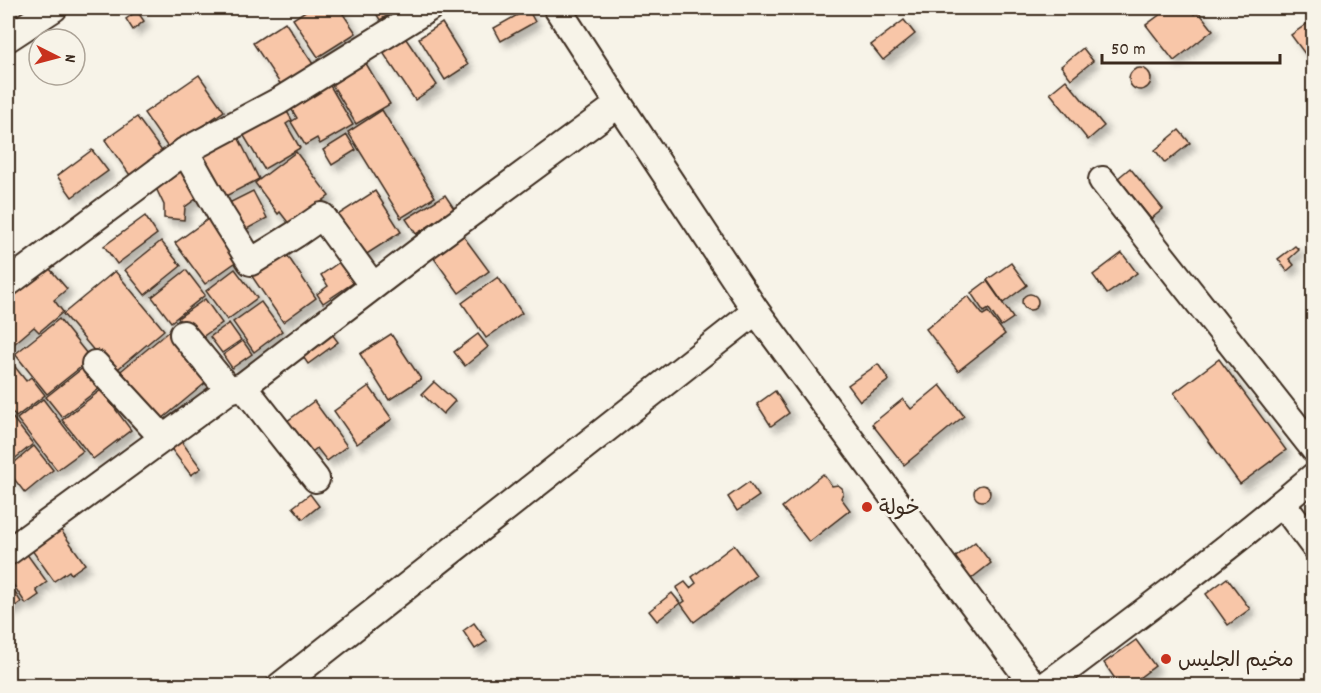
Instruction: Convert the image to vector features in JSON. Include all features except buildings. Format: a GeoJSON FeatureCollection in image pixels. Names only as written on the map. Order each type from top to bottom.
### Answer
{"type":"FeatureCollection","features":[{"type":"Feature","properties":{"kind":"street"},"geometry":{"type":"LineString","coordinates":[[8,38],[54,8]]}},
{"type":"Feature","properties":{"kind":"street"},"geometry":{"type":"LineString","coordinates":[[8,283],[185,152],[279,101],[429,8]]}},
{"type":"Feature","properties":{"kind":"street"},"geometry":{"type":"LineString","coordinates":[[558,8],[756,311],[1034,686]]}},
{"type":"Feature","properties":{"kind":"street"},"geometry":{"type":"LineString","coordinates":[[8,552],[163,438],[236,388],[619,104]]}},
{"type":"Feature","properties":{"kind":"street"},"geometry":{"type":"LineString","coordinates":[[185,152],[251,262],[322,216],[373,286]]}},
{"type":"Feature","properties":{"kind":"street"},"geometry":{"type":"LineString","coordinates":[[1102,180],[1314,449]]}},
{"type":"Feature","properties":{"kind":"street"},"geometry":{"type":"LineString","coordinates":[[280,686],[756,311]]}},
{"type":"Feature","properties":{"kind":"street"},"geometry":{"type":"LineString","coordinates":[[183,334],[236,388],[316,479]]}},
{"type":"Feature","properties":{"kind":"street"},"geometry":{"type":"LineString","coordinates":[[95,364],[163,438]]}},
{"type":"Feature","properties":{"kind":"street"},"geometry":{"type":"LineString","coordinates":[[1045,686],[1158,601],[1314,476]]}},
{"type":"Feature","properties":{"kind":"street"},"geometry":{"type":"LineString","coordinates":[[1282,503],[1314,546]]}},
{"type":"Feature","properties":{"kind":"place","name":"خولة"},"geometry":{"type":"Point","coordinates":[867,507]}},
{"type":"Feature","properties":{"kind":"place","name":"مخيم الجليس"},"geometry":{"type":"Point","coordinates":[1166,659]}}]}
